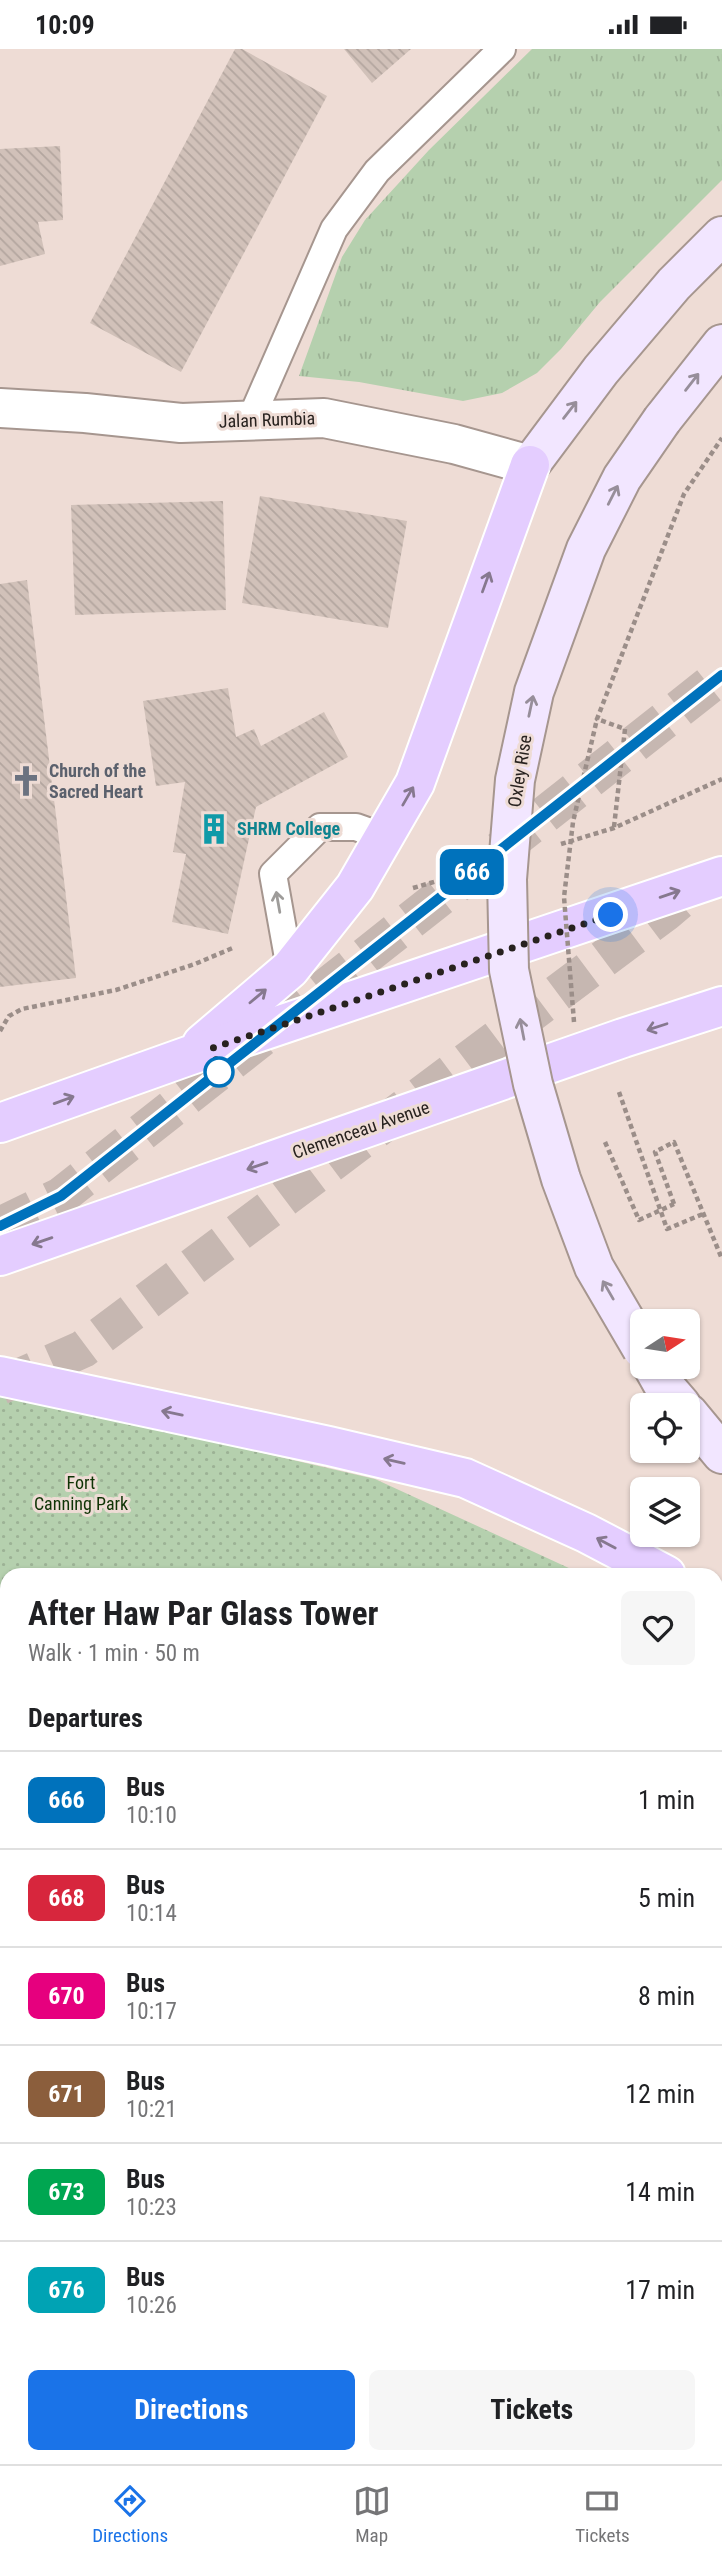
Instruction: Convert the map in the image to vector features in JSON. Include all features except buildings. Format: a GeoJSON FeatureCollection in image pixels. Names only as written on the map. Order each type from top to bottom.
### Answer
{"type":"FeatureCollection","features":[{"type":"Feature","properties":{"kind":"main road"},"geometry":{"type":"LineString","coordinates":[[188,1056],[290,969],[355,887],[415,783],[530,465],[609,360],[674,284],[722,236]]}},
{"type":"Feature","properties":{"kind":"main road","name":"Oxley Rise"},"geometry":{"type":"LineString","coordinates":[[630,1328],[594,1266],[561,1179],[533,1084],[509,970],[508,879],[515,780],[534,692],[586,549],[622,478],[662,420],[722,344]]}},
{"type":"Feature","properties":{"kind":"main road"},"geometry":{"type":"LineString","coordinates":[[0,1123],[188,1056],[722,876]]}},
{"type":"Feature","properties":{"kind":"main road","name":"Clemenceau Avenue"},"geometry":{"type":"LineString","coordinates":[[0,1256],[623,1038],[722,1006]]}},
{"type":"Feature","properties":{"kind":"main road"},"geometry":{"type":"LineString","coordinates":[[0,1376],[329,1446],[465,1478],[586,1533],[653,1568]]}},
{"type":"Feature","properties":{"kind":"main road"},"geometry":{"type":"LineString","coordinates":[[660,1379],[671,1393]]}},
{"type":"Feature","properties":{"kind":"main road"},"geometry":{"type":"LineString","coordinates":[[700,1427],[722,1454]]}},
{"type":"Feature","properties":{"kind":"street","name":"Jalan Rumbia"},"geometry":{"type":"LineString","coordinates":[[0,408],[181,423],[324,418],[454,444],[530,465]]}},
{"type":"Feature","properties":{"kind":"lane"},"geometry":{"type":"LineString","coordinates":[[250,421],[334,229],[377,171],[502,49]]}},
{"type":"Feature","properties":{"kind":"lane"},"geometry":{"type":"LineString","coordinates":[[290,969],[273,874],[320,827],[356,827],[384,837]]}},
{"type":"Feature","properties":{"kind":"path"},"geometry":{"type":"LineString","coordinates":[[575,1032],[564,897],[573,822],[597,719],[684,494],[722,438]]}},
{"type":"Feature","properties":{"kind":"path"},"geometry":{"type":"LineString","coordinates":[[597,719],[625,729],[614,828]]}},
{"type":"Feature","properties":{"kind":"path"},"geometry":{"type":"LineString","coordinates":[[0,1016],[9,1016]]}},
{"type":"Feature","properties":{"kind":"path"},"geometry":{"type":"LineString","coordinates":[[618,1088],[667,1229],[703,1214]]}},
{"type":"Feature","properties":{"kind":"path"},"geometry":{"type":"LineString","coordinates":[[601,1131],[639,1220],[674,1203],[655,1152],[674,1142],[722,1259]]}},
{"type":"Feature","properties":{"kind":"green space"},"geometry":{"type":"Polygon","coordinates":[[[532,49],[722,49],[722,180],[600,302],[537,373],[502,393],[463,401],[359,382],[299,376],[342,257],[365,220],[429,150],[532,49]]]}},
{"type":"Feature","properties":{"kind":"green space","name":"Fort Canning Park"},"geometry":{"type":"Polygon","coordinates":[[[0,1392],[375,1479],[569,1568],[0,1568],[0,1392]]]}},
{"type":"Feature","properties":{"kind":"tunnel"},"geometry":{"type":"LineString","coordinates":[[0,1226],[61,1196],[722,675]]}},
{"type":"Feature","properties":{"kind":"tunnel"},"geometry":{"type":"LineString","coordinates":[[0,1386],[83,1349],[666,912],[699,884]]}},
{"type":"Feature","properties":{"kind":"bus line","name":"666"},"geometry":{"type":"LineString","coordinates":[[0,1226],[61,1196],[722,675]]}},
{"type":"Feature","properties":{"kind":"place","name":"Church of the Sacred Heart"},"geometry":{"type":"Point","coordinates":[26,781]}},
{"type":"Feature","properties":{"kind":"place","name":"SHRM College"},"geometry":{"type":"Point","coordinates":[214,829]}},
{"type":"Feature","properties":{"kind":"route"},"geometry":{"type":"LineString","coordinates":[[219,1072],[213,1048],[611,915]]}}]}
